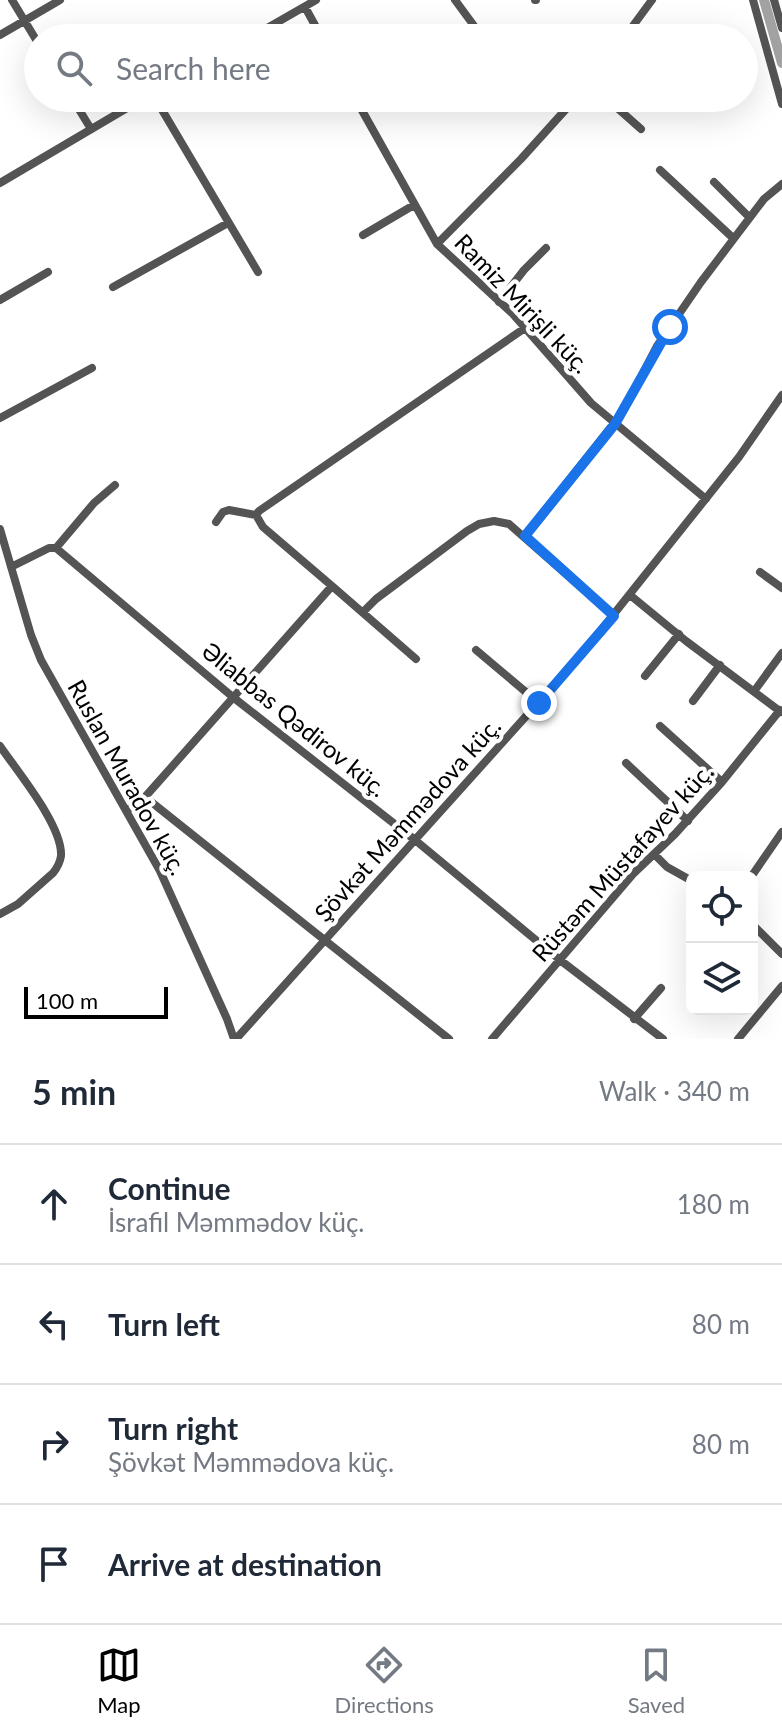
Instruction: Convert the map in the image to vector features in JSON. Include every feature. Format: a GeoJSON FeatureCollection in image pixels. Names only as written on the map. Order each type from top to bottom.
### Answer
{"type":"FeatureCollection","features":[{"type":"Feature","properties":{"kind":"street"},"geometry":{"type":"LineString","coordinates":[[12,0],[26,24]]}},
{"type":"Feature","properties":{"kind":"street"},"geometry":{"type":"LineString","coordinates":[[0,35],[60,0]]}},
{"type":"Feature","properties":{"kind":"street"},"geometry":{"type":"LineString","coordinates":[[275,24],[316,0]]}},
{"type":"Feature","properties":{"kind":"street"},"geometry":{"type":"LineString","coordinates":[[455,0],[473,24]]}},
{"type":"Feature","properties":{"kind":"street"},"geometry":{"type":"LineString","coordinates":[[634,24],[652,0]]}},
{"type":"Feature","properties":{"kind":"street"},"geometry":{"type":"LineString","coordinates":[[753,0],[782,104]]}},
{"type":"Feature","properties":{"kind":"street"},"geometry":{"type":"LineString","coordinates":[[774,0],[782,28]]}},
{"type":"Feature","properties":{"kind":"street"},"geometry":{"type":"LineString","coordinates":[[305,7],[314,24]]}},
{"type":"Feature","properties":{"kind":"street"},"geometry":{"type":"LineString","coordinates":[[81,112],[91,129]]}},
{"type":"Feature","properties":{"kind":"street"},"geometry":{"type":"LineString","coordinates":[[0,183],[120,112]]}},
{"type":"Feature","properties":{"kind":"street"},"geometry":{"type":"LineString","coordinates":[[163,112],[258,272]]}},
{"type":"Feature","properties":{"kind":"street","name":"Ramiz Mirişli küç."},"geometry":{"type":"LineString","coordinates":[[363,112],[437,244],[525,328],[591,403],[706,499]]}},
{"type":"Feature","properties":{"kind":"street"},"geometry":{"type":"LineString","coordinates":[[437,244],[563,112]]}},
{"type":"Feature","properties":{"kind":"street"},"geometry":{"type":"LineString","coordinates":[[622,112],[641,129]]}},
{"type":"Feature","properties":{"kind":"street"},"geometry":{"type":"LineString","coordinates":[[660,170],[733,238]]}},
{"type":"Feature","properties":{"kind":"street"},"geometry":{"type":"LineString","coordinates":[[714,182],[749,217]]}},
{"type":"Feature","properties":{"kind":"street"},"geometry":{"type":"LineString","coordinates":[[525,536],[615,424],[657,346],[733,238],[764,199],[782,184]]}},
{"type":"Feature","properties":{"kind":"street"},"geometry":{"type":"LineString","coordinates":[[363,235],[414,205]]}},
{"type":"Feature","properties":{"kind":"street"},"geometry":{"type":"LineString","coordinates":[[113,287],[228,223]]}},
{"type":"Feature","properties":{"kind":"street"},"geometry":{"type":"LineString","coordinates":[[499,302],[546,248]]}},
{"type":"Feature","properties":{"kind":"street"},"geometry":{"type":"LineString","coordinates":[[0,300],[48,272]]}},
{"type":"Feature","properties":{"kind":"street"},"geometry":{"type":"LineString","coordinates":[[256,515],[264,506],[525,328]]}},
{"type":"Feature","properties":{"kind":"street"},"geometry":{"type":"LineString","coordinates":[[0,418],[92,368]]}},
{"type":"Feature","properties":{"kind":"street","name":"Şövkət Məmmədova küç."},"geometry":{"type":"LineString","coordinates":[[235,1039],[614,616],[757,433],[782,395]]}},
{"type":"Feature","properties":{"kind":"street"},"geometry":{"type":"LineString","coordinates":[[11,567],[49,548],[56,548],[94,503],[115,485]]}},
{"type":"Feature","properties":{"kind":"street"},"geometry":{"type":"LineString","coordinates":[[216,522],[223,512],[229,510],[256,515],[263,527],[416,659]]}},
{"type":"Feature","properties":{"kind":"street"},"geometry":{"type":"LineString","coordinates":[[363,612],[376,599],[479,524],[494,521],[509,524],[525,536],[614,616]]}},
{"type":"Feature","properties":{"kind":"street","name":"Ruslan Muradov küç."},"geometry":{"type":"LineString","coordinates":[[0,529],[41,660],[160,871],[235,1039]]}},
{"type":"Feature","properties":{"kind":"street","name":"Əliabbas Qədirov küç."},"geometry":{"type":"LineString","coordinates":[[56,548],[234,698],[663,1039]]}},
{"type":"Feature","properties":{"kind":"street"},"geometry":{"type":"LineString","coordinates":[[760,572],[782,588]]}},
{"type":"Feature","properties":{"kind":"street"},"geometry":{"type":"LineString","coordinates":[[127,811],[145,797],[332,586]]}},
{"type":"Feature","properties":{"kind":"street"},"geometry":{"type":"LineString","coordinates":[[630,595],[781,712]]}},
{"type":"Feature","properties":{"kind":"street"},"geometry":{"type":"LineString","coordinates":[[645,676],[679,634]]}},
{"type":"Feature","properties":{"kind":"street"},"geometry":{"type":"LineString","coordinates":[[476,650],[539,703]]}},
{"type":"Feature","properties":{"kind":"street"},"geometry":{"type":"LineString","coordinates":[[755,690],[782,653]]}},
{"type":"Feature","properties":{"kind":"street"},"geometry":{"type":"LineString","coordinates":[[693,701],[720,665]]}},
{"type":"Feature","properties":{"kind":"street","name":"Rüstəm Müstafayev küç."},"geometry":{"type":"LineString","coordinates":[[492,1039],[634,873],[688,821],[781,712]]}},
{"type":"Feature","properties":{"kind":"street"},"geometry":{"type":"LineString","coordinates":[[660,726],[722,782]]}},
{"type":"Feature","properties":{"kind":"street"},"geometry":{"type":"LineString","coordinates":[[0,746],[48,819],[61,853],[58,867],[53,873],[18,904],[0,914]]}},
{"type":"Feature","properties":{"kind":"street"},"geometry":{"type":"LineString","coordinates":[[626,763],[688,821]]}},
{"type":"Feature","properties":{"kind":"street"},"geometry":{"type":"LineString","coordinates":[[145,797],[449,1039]]}},
{"type":"Feature","properties":{"kind":"street"},"geometry":{"type":"LineString","coordinates":[[755,871],[782,832]]}},
{"type":"Feature","properties":{"kind":"street"},"geometry":{"type":"LineString","coordinates":[[654,854],[667,867],[686,878]]}},
{"type":"Feature","properties":{"kind":"street"},"geometry":{"type":"LineString","coordinates":[[758,929],[780,948]]}},
{"type":"Feature","properties":{"kind":"street"},"geometry":{"type":"LineString","coordinates":[[738,1039],[782,986]]}},
{"type":"Feature","properties":{"kind":"street"},"geometry":{"type":"LineString","coordinates":[[634,1019],[661,988]]}},
{"type":"Feature","properties":{"kind":"waterway"},"geometry":{"type":"LineString","coordinates":[[764,0],[782,63]]}},
{"type":"Feature","properties":{"kind":"route"},"geometry":{"type":"LineString","coordinates":[[539,703],[614,616],[525,536],[615,424],[670,327]]}}]}
